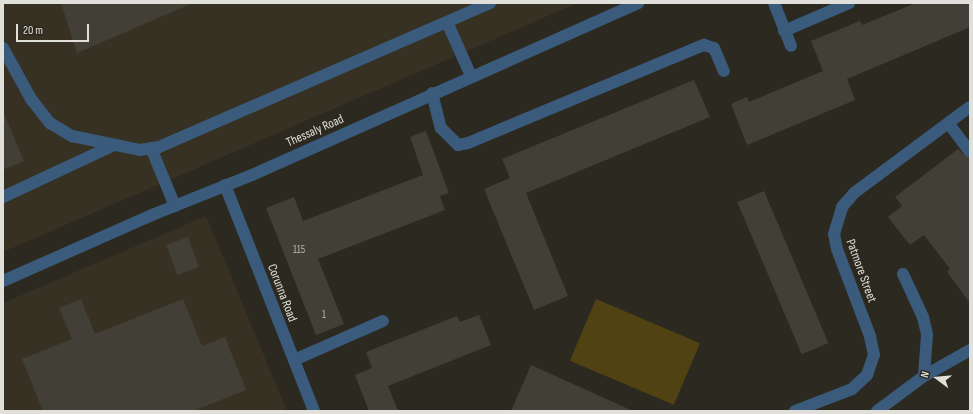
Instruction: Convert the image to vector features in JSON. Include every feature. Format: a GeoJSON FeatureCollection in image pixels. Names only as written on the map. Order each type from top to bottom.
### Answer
{"type":"FeatureCollection","features":[{"type":"Feature","properties":{"kind":"street"},"geometry":{"type":"LineString","coordinates":[[3,48],[31,99],[50,123],[72,136],[114,146],[140,150],[152,148],[490,3]]}},
{"type":"Feature","properties":{"kind":"street","name":"Thessaly Road"},"geometry":{"type":"LineString","coordinates":[[3,281],[175,206],[252,175],[432,93],[638,3]]}},
{"type":"Feature","properties":{"kind":"street"},"geometry":{"type":"LineString","coordinates":[[774,3],[791,46]]}},
{"type":"Feature","properties":{"kind":"street"},"geometry":{"type":"LineString","coordinates":[[784,31],[849,3]]}},
{"type":"Feature","properties":{"kind":"street"},"geometry":{"type":"LineString","coordinates":[[447,22],[471,76]]}},
{"type":"Feature","properties":{"kind":"street"},"geometry":{"type":"LineString","coordinates":[[432,93],[441,128],[458,145],[468,144],[704,45],[714,48],[724,71]]}},
{"type":"Feature","properties":{"kind":"street","name":"Patmore Street"},"geometry":{"type":"LineString","coordinates":[[795,411],[809,409],[852,389],[867,375],[874,355],[870,336],[837,249],[834,234],[842,207],[854,193],[970,107]]}},
{"type":"Feature","properties":{"kind":"street"},"geometry":{"type":"LineString","coordinates":[[948,124],[970,152]]}},
{"type":"Feature","properties":{"kind":"street"},"geometry":{"type":"LineString","coordinates":[[3,198],[114,146]]}},
{"type":"Feature","properties":{"kind":"street"},"geometry":{"type":"LineString","coordinates":[[152,148],[175,206]]}},
{"type":"Feature","properties":{"kind":"street","name":"Corunna Road"},"geometry":{"type":"LineString","coordinates":[[225,185],[314,411]]}},
{"type":"Feature","properties":{"kind":"street"},"geometry":{"type":"LineString","coordinates":[[903,274],[923,317],[927,336],[924,376]]}},
{"type":"Feature","properties":{"kind":"street"},"geometry":{"type":"LineString","coordinates":[[294,360],[383,322]]}},
{"type":"Feature","properties":{"kind":"street"},"geometry":{"type":"LineString","coordinates":[[877,411],[924,376],[970,350]]}},
{"type":"Feature","properties":{"kind":"shaded area"},"geometry":{"type":"Polygon","coordinates":[[[3,3],[578,3],[3,252],[3,3]]]}},
{"type":"Feature","properties":{"kind":"shaded area"},"geometry":{"type":"Polygon","coordinates":[[[206,216],[287,411],[3,411],[3,303],[206,216]]]}},
{"type":"Feature","properties":{"kind":"shaded area"},"geometry":{"type":"Polygon","coordinates":[[[596,299],[700,343],[674,405],[570,361],[596,299]]]}},
{"type":"Feature","properties":{"kind":"building"},"geometry":{"type":"Polygon","coordinates":[[[61,3],[193,3],[77,53],[61,3]]]}},
{"type":"Feature","properties":{"kind":"building"},"geometry":{"type":"Polygon","coordinates":[[[916,3],[970,3],[970,27],[847,79],[855,100],[747,145],[731,104],[747,97],[749,102],[823,71],[811,41],[860,21],[862,25],[916,3]]]}},
{"type":"Feature","properties":{"kind":"building"},"geometry":{"type":"Polygon","coordinates":[[[694,80],[710,117],[526,193],[568,296],[534,310],[484,189],[510,178],[502,159],[694,80]]]}},
{"type":"Feature","properties":{"kind":"building"},"geometry":{"type":"Polygon","coordinates":[[[3,111],[24,161],[3,170],[3,111]]]}},
{"type":"Feature","properties":{"kind":"building"},"geometry":{"type":"Polygon","coordinates":[[[426,131],[449,193],[440,196],[445,210],[318,259],[344,324],[316,335],[266,208],[294,197],[303,221],[423,175],[410,137],[426,131]]]}},
{"type":"Feature","properties":{"kind":"building"},"geometry":{"type":"Polygon","coordinates":[[[958,149],[970,159],[970,303],[947,272],[950,269],[924,235],[910,245],[888,217],[902,206],[895,197],[958,149]]]}},
{"type":"Feature","properties":{"kind":"building"},"geometry":{"type":"Polygon","coordinates":[[[764,191],[828,343],[802,354],[737,202],[764,191]]]}},
{"type":"Feature","properties":{"kind":"building"},"geometry":{"type":"Polygon","coordinates":[[[188,237],[199,267],[177,275],[166,245],[188,237]]]}},
{"type":"Feature","properties":{"kind":"building"},"geometry":{"type":"Polygon","coordinates":[[[81,299],[95,334],[183,299],[202,346],[225,337],[246,390],[193,411],[43,411],[22,359],[72,339],[59,308],[81,299]]]}},
{"type":"Feature","properties":{"kind":"building"},"geometry":{"type":"Polygon","coordinates":[[[479,315],[491,345],[388,386],[398,411],[369,411],[355,375],[372,368],[366,352],[457,316],[460,322],[479,315]]]}},
{"type":"Feature","properties":{"kind":"building"},"geometry":{"type":"Polygon","coordinates":[[[531,365],[633,411],[511,411],[531,365]]]}}]}
